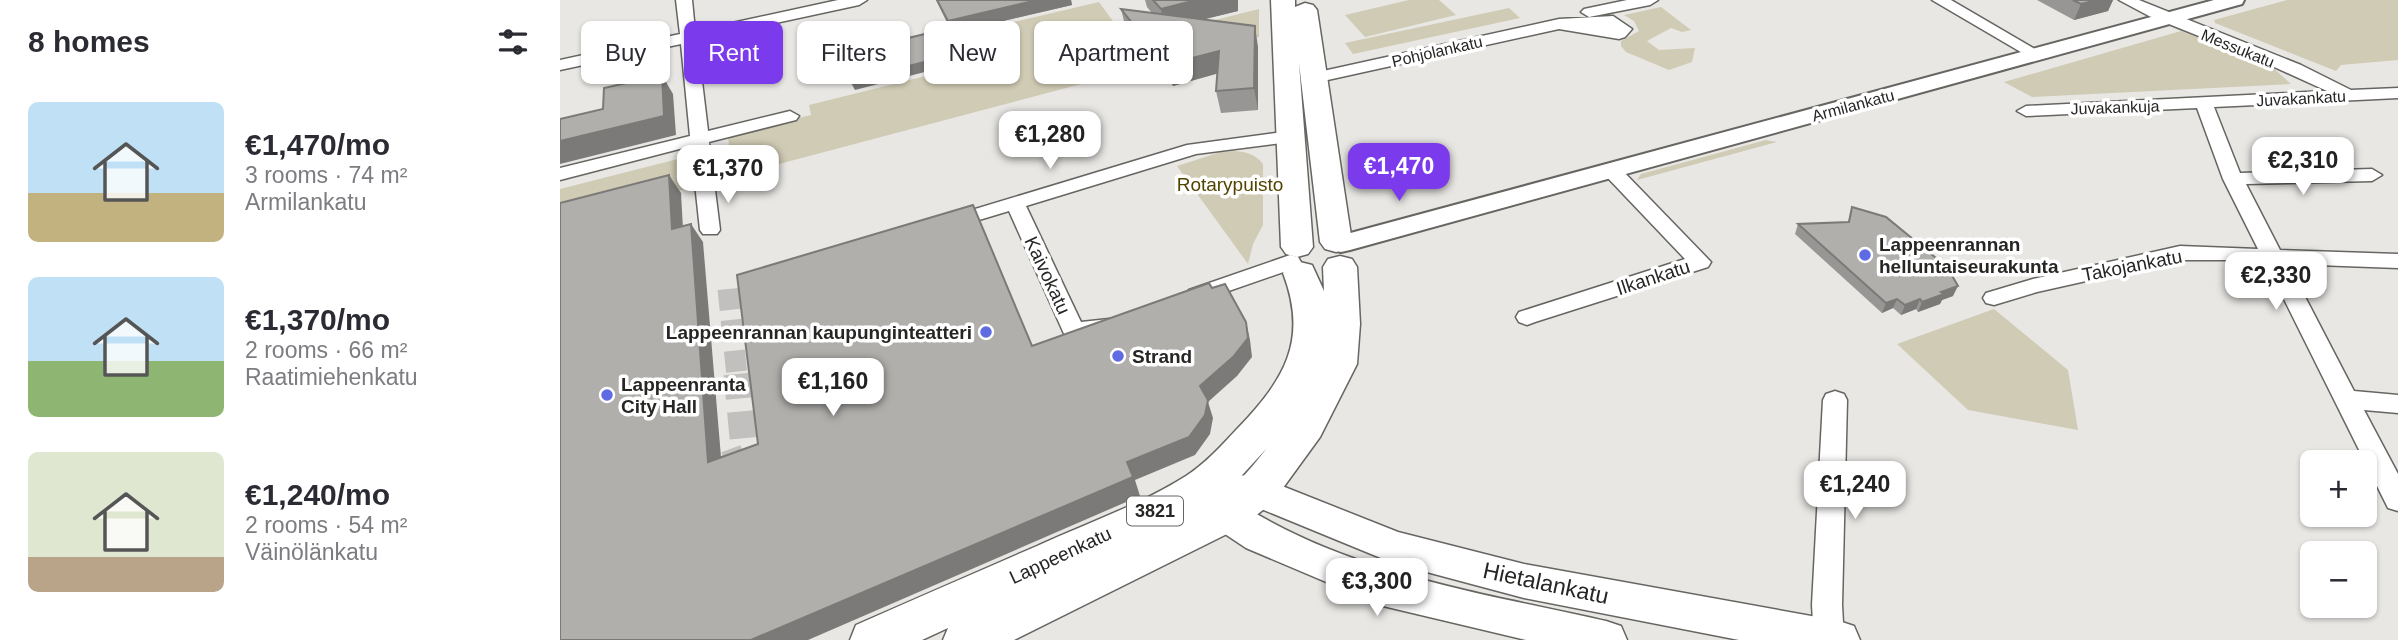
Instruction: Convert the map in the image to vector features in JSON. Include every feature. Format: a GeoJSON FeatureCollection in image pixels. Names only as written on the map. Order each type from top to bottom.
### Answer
{"type":"FeatureCollection","features":[{"type":"Feature","properties":{"kind":"main road","name":"Lappeenkatu"},"geometry":{"type":"LineString","coordinates":[[1228,498],[1223,470],[1279,411],[1296,385],[1310,354],[1312,316],[1308,288],[1296,260],[1283,0]]}},
{"type":"Feature","properties":{"kind":"main road","name":"Lappeenkatu"},"geometry":{"type":"LineString","coordinates":[[966,640],[1141,559],[1228,498],[1306,427],[1339,364],[1342,324],[1340,253],[1303,0]]}},
{"type":"Feature","properties":{"kind":"main road"},"geometry":{"type":"LineString","coordinates":[[1296,260],[1321,275],[1340,253]]}},
{"type":"Feature","properties":{"kind":"main road","name":"Lappeenkatu"},"geometry":{"type":"LineString","coordinates":[[873,640],[1106,535],[1228,498]]}},
{"type":"Feature","properties":{"kind":"main road","name":"Hietalankatu"},"geometry":{"type":"LineString","coordinates":[[1228,498],[1393,547],[1511,578],[1832,639]]}},
{"type":"Feature","properties":{"kind":"main road","name":"Hietalankatu"},"geometry":{"type":"LineString","coordinates":[[1228,498],[1260,537],[1383,588],[1606,640]]}},
{"type":"Feature","properties":{"kind":"street"},"geometry":{"type":"LineString","coordinates":[[684,0],[686,21]]}},
{"type":"Feature","properties":{"kind":"street"},"geometry":{"type":"LineString","coordinates":[[762,21],[859,0]]}},
{"type":"Feature","properties":{"kind":"street","name":"Pohjolankatu"},"geometry":{"type":"LineString","coordinates":[[1314,79],[1650,0]]}},
{"type":"Feature","properties":{"kind":"street"},"geometry":{"type":"LineString","coordinates":[[1940,0],[2037,55]]}},
{"type":"Feature","properties":{"kind":"street","name":"Messukatu"},"geometry":{"type":"LineString","coordinates":[[2127,0],[2166,19],[2325,82],[2349,96]]}},
{"type":"Feature","properties":{"kind":"street","name":"Armilankatu"},"geometry":{"type":"LineString","coordinates":[[1340,253],[1411,241],[1470,210],[2235,0]]}},
{"type":"Feature","properties":{"kind":"street"},"geometry":{"type":"LineString","coordinates":[[560,65],[684,38]]}},
{"type":"Feature","properties":{"kind":"street"},"geometry":{"type":"LineString","coordinates":[[694,84],[710,230]]}},
{"type":"Feature","properties":{"kind":"street","name":"Juvakankatu"},"geometry":{"type":"LineString","coordinates":[[2204,103],[2398,93]]}},
{"type":"Feature","properties":{"kind":"street"},"geometry":{"type":"LineString","coordinates":[[2204,103],[2233,179],[2398,500]]}},
{"type":"Feature","properties":{"kind":"street","name":"Juvakankuja"},"geometry":{"type":"LineString","coordinates":[[2026,111],[2204,103]]}},
{"type":"Feature","properties":{"kind":"street"},"geometry":{"type":"LineString","coordinates":[[560,174],[790,116]]}},
{"type":"Feature","properties":{"kind":"street"},"geometry":{"type":"LineString","coordinates":[[934,228],[1194,149],[1291,137]]}},
{"type":"Feature","properties":{"kind":"street","name":"Ilkankatu"},"geometry":{"type":"LineString","coordinates":[[1527,317],[1700,262],[1612,171]]}},
{"type":"Feature","properties":{"kind":"street"},"geometry":{"type":"LineString","coordinates":[[2233,179],[2372,175]]}},
{"type":"Feature","properties":{"kind":"street","name":"Kaivokatu"},"geometry":{"type":"LineString","coordinates":[[1015,203],[1073,330],[1101,330],[1130,319]]}},
{"type":"Feature","properties":{"kind":"street","name":"Takojankatu"},"geometry":{"type":"LineString","coordinates":[[1994,298],[2033,286],[2180,253],[2398,261]]}},
{"type":"Feature","properties":{"kind":"street"},"geometry":{"type":"LineString","coordinates":[[1178,302],[1296,260]]}},
{"type":"Feature","properties":{"kind":"street"},"geometry":{"type":"LineString","coordinates":[[2347,399],[2398,404]]}},
{"type":"Feature","properties":{"kind":"street"},"geometry":{"type":"LineString","coordinates":[[1832,639],[1827,605],[1835,400]]}},
{"type":"Feature","properties":{"kind":"green space"},"geometry":{"type":"Polygon","coordinates":[[[1409,0],[1439,0],[1456,15],[1365,37],[1345,15],[1409,0]]]}},
{"type":"Feature","properties":{"kind":"green space"},"geometry":{"type":"Polygon","coordinates":[[[2287,0],[2398,0],[2398,60],[2341,65],[2336,71],[2215,23],[2214,20],[2287,0]]]}},
{"type":"Feature","properties":{"kind":"green space"},"geometry":{"type":"Polygon","coordinates":[[[1099,2],[1113,21],[1034,21],[1034,84],[1081,84],[560,222],[560,189],[729,146],[728,135],[811,115],[809,105],[894,84],[910,84],[910,80],[924,76],[924,84],[1020,84],[1018,21],[1099,2]]]}},
{"type":"Feature","properties":{"kind":"green space"},"geometry":{"type":"Polygon","coordinates":[[[1661,7],[1691,30],[1682,32],[1671,28],[1647,41],[1659,50],[1695,48],[1692,62],[1669,70],[1626,52],[1621,46],[1621,41],[1639,31],[1634,21],[1624,15],[1661,7]]]}},
{"type":"Feature","properties":{"kind":"green space"},"geometry":{"type":"Polygon","coordinates":[[[1509,8],[1520,18],[1353,54],[1345,43],[1509,8]]]}},
{"type":"Feature","properties":{"kind":"green space"},"geometry":{"type":"Polygon","coordinates":[[[1259,9],[1259,37],[1193,54],[1193,26],[1259,9]]]}},
{"type":"Feature","properties":{"kind":"green space"},"geometry":{"type":"Polygon","coordinates":[[[2181,31],[2272,67],[2291,84],[2032,97],[2004,82],[2181,31]]]}},
{"type":"Feature","properties":{"kind":"green space"},"geometry":{"type":"Polygon","coordinates":[[[1766,140],[1777,142],[1637,180],[1641,174],[1766,140]]]}},
{"type":"Feature","properties":{"kind":"green space","name":"Rotarypuisto"},"geometry":{"type":"Polygon","coordinates":[[[1221,152],[1250,154],[1263,164],[1263,225],[1253,244],[1248,264],[1177,166],[1221,152]]]}},
{"type":"Feature","properties":{"kind":"green space"},"geometry":{"type":"Polygon","coordinates":[[[1994,309],[2068,370],[2078,430],[1968,410],[1897,344],[1994,309]]]}},
{"type":"Feature","properties":{"kind":"building"},"geometry":{"type":"Polygon","coordinates":[[[937,0],[1037,0],[948,21],[937,0]]]}},
{"type":"Feature","properties":{"kind":"building"},"geometry":{"type":"Polygon","coordinates":[[[1153,0],[1196,0],[1161,9],[1153,0]]]}},
{"type":"Feature","properties":{"kind":"building"},"geometry":{"type":"Polygon","coordinates":[[[2073,0],[2097,0],[2081,4],[2073,0]]]}},
{"type":"Feature","properties":{"kind":"building"},"geometry":{"type":"Polygon","coordinates":[[[1121,9],[1255,26],[1254,88],[1216,91],[1219,51],[1193,58],[1193,21],[1131,21],[1121,9]]]}},
{"type":"Feature","properties":{"kind":"building"},"geometry":{"type":"Polygon","coordinates":[[[924,34],[924,62],[910,66],[910,38],[924,34]]]}},
{"type":"Feature","properties":{"kind":"building"},"geometry":{"type":"Polygon","coordinates":[[[622,84],[662,84],[664,116],[560,141],[560,119],[603,109],[604,88],[622,84]]]}},
{"type":"Feature","properties":{"kind":"building"},"geometry":{"type":"Polygon","coordinates":[[[669,175],[672,229],[691,224],[708,462],[758,444],[737,275],[973,205],[1032,346],[1209,283],[1212,288],[1225,284],[1246,322],[1248,338],[1233,357],[1200,386],[1208,400],[1205,415],[1189,437],[1127,462],[1133,477],[751,640],[560,640],[560,203],[669,175]]]}},
{"type":"Feature","properties":{"kind":"building"},"geometry":{"type":"Polygon","coordinates":[[[1852,207],[1886,217],[1947,267],[1958,286],[1922,302],[1920,299],[1905,305],[1897,299],[1886,303],[1798,224],[1849,222],[1852,207]]]}},
{"type":"Feature","properties":{"kind":"tunnel"},"geometry":{"type":"LineString","coordinates":[[728,289],[737,376]]}},
{"type":"Feature","properties":{"kind":"tunnel"},"geometry":{"type":"LineString","coordinates":[[726,465],[745,458],[737,374]]}},
{"type":"Feature","properties":{"kind":"place","name":"Lappeenrannan helluntaiseurakunta"},"geometry":{"type":"Point","coordinates":[1865,255]}},
{"type":"Feature","properties":{"kind":"place","name":"Lappeenrannan kaupunginteatteri"},"geometry":{"type":"Point","coordinates":[986,332]}},
{"type":"Feature","properties":{"kind":"place","name":"Strand"},"geometry":{"type":"Point","coordinates":[1118,356]}},
{"type":"Feature","properties":{"kind":"place","name":"Lappeenranta City Hall"},"geometry":{"type":"Point","coordinates":[607,395]}}]}
